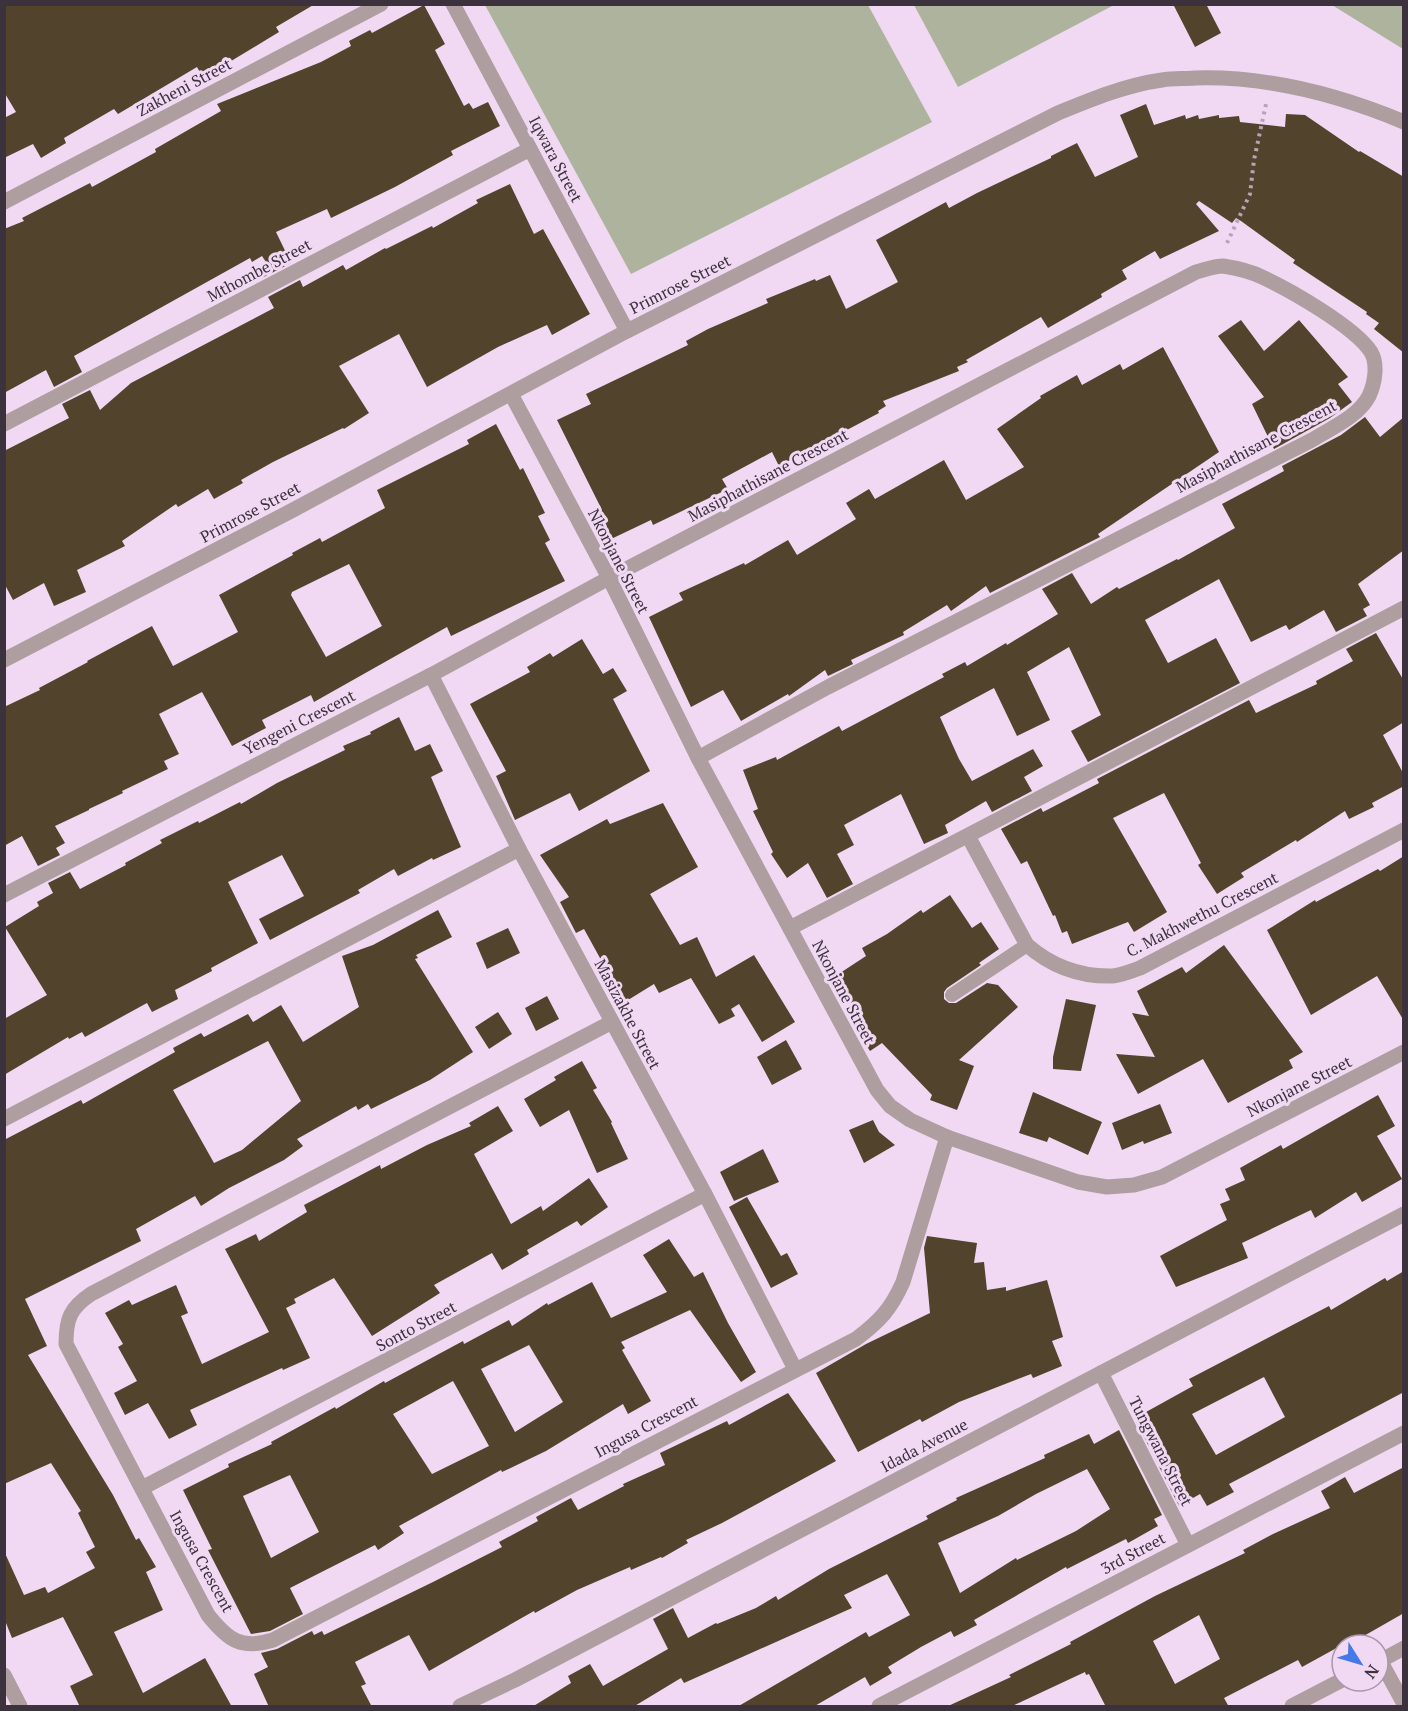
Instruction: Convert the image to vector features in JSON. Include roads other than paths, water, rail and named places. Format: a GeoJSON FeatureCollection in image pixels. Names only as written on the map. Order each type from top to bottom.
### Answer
{"type":"FeatureCollection","features":[{"type":"Feature","properties":{"kind":"street","name":"Zakheni Street"},"geometry":{"type":"LineString","coordinates":[[4,202],[381,4]]}},
{"type":"Feature","properties":{"kind":"street","name":"Iqwara Street"},"geometry":{"type":"LineString","coordinates":[[453,4],[627,331]]}},
{"type":"Feature","properties":{"kind":"street","name":"Primrose Street"},"geometry":{"type":"LineString","coordinates":[[4,660],[627,331],[1058,113],[1111,92],[1164,79],[1220,78],[1270,82],[1321,93],[1404,122]]}},
{"type":"Feature","properties":{"kind":"street","name":"Mthombe Street"},"geometry":{"type":"LineString","coordinates":[[4,424],[530,149]]}},
{"type":"Feature","properties":{"kind":"street","name":"Masiphathisane Crescent"},"geometry":{"type":"LineString","coordinates":[[609,578],[1196,272],[1219,266],[1262,277],[1321,310],[1357,335],[1372,353],[1376,374],[1368,397],[1354,414],[1312,440],[828,687],[698,758]]}},
{"type":"Feature","properties":{"kind":"street","name":"Nkonjane Street"},"geometry":{"type":"LineString","coordinates":[[511,394],[609,578],[698,758],[877,1090],[890,1106],[910,1120],[947,1137],[1078,1182],[1107,1187],[1134,1185],[1162,1178],[1404,1052]]}},
{"type":"Feature","properties":{"kind":"street","name":"Yengeni Crescent"},"geometry":{"type":"LineString","coordinates":[[4,895],[431,675],[609,578]]}},
{"type":"Feature","properties":{"kind":"street"},"geometry":{"type":"LineString","coordinates":[[790,928],[1404,608]]}},
{"type":"Feature","properties":{"kind":"street","name":"Masizakhe Street"},"geometry":{"type":"LineString","coordinates":[[431,675],[519,849],[705,1194],[795,1369]]}},
{"type":"Feature","properties":{"kind":"street","name":"C. Makhwethu Crescent"},"geometry":{"type":"LineString","coordinates":[[968,836],[1027,945],[1042,958],[1061,968],[1089,974],[1115,976],[1140,968],[1404,830]]}},
{"type":"Feature","properties":{"kind":"street"},"geometry":{"type":"LineString","coordinates":[[4,1119],[519,849]]}},
{"type":"Feature","properties":{"kind":"street","name":"Ingusa Crescent"},"geometry":{"type":"LineString","coordinates":[[612,1022],[91,1294],[76,1304],[66,1329],[66,1344],[208,1615],[221,1632],[235,1642],[256,1645],[273,1640],[856,1338],[879,1322],[894,1302],[903,1282],[947,1137]]}},
{"type":"Feature","properties":{"kind":"street","name":"Sonto Street"},"geometry":{"type":"LineString","coordinates":[[142,1488],[705,1194]]}},
{"type":"Feature","properties":{"kind":"street","name":"Idada Avenue"},"geometry":{"type":"LineString","coordinates":[[460,1707],[1404,1214]]}},
{"type":"Feature","properties":{"kind":"street","name":"Tungwana Street"},"geometry":{"type":"LineString","coordinates":[[1101,1373],[1188,1545]]}},
{"type":"Feature","properties":{"kind":"street","name":"3rd Street"},"geometry":{"type":"LineString","coordinates":[[879,1707],[1404,1432]]}},
{"type":"Feature","properties":{"kind":"street"},"geometry":{"type":"LineString","coordinates":[[1390,1655],[1404,1648]]}},
{"type":"Feature","properties":{"kind":"street"},"geometry":{"type":"LineString","coordinates":[[4,1675],[20,1707]]}},
{"type":"Feature","properties":{"kind":"street"},"geometry":{"type":"LineString","coordinates":[[1390,1680],[1404,1704]]}},
{"type":"Feature","properties":{"kind":"street"},"geometry":{"type":"LineString","coordinates":[[1292,1707],[1330,1686]]}},
{"type":"Feature","properties":{"kind":"lane"},"geometry":{"type":"LineString","coordinates":[[952,995],[1027,945]]}}]}
